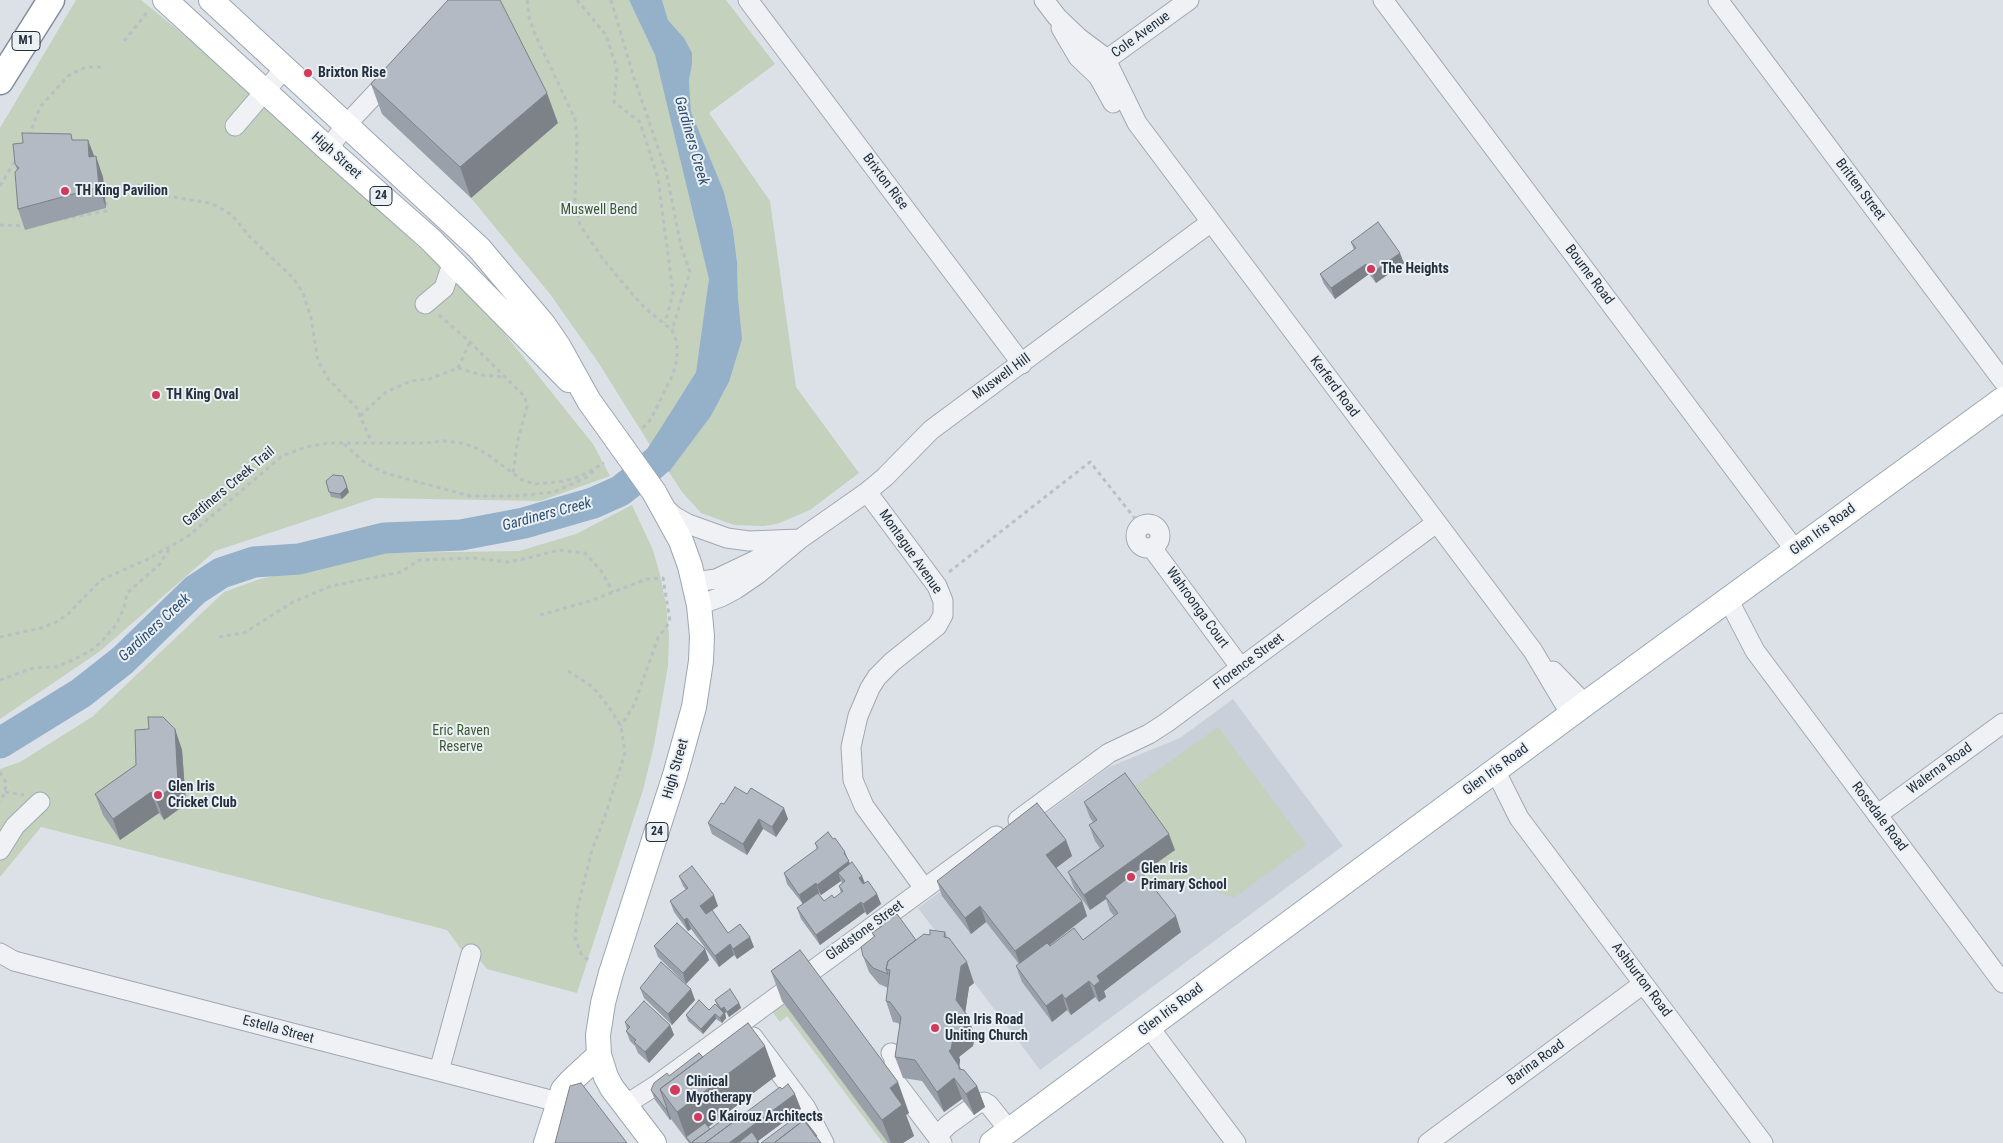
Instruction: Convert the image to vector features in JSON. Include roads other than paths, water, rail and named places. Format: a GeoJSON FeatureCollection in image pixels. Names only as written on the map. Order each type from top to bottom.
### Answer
{"type":"FeatureCollection","features":[{"type":"Feature","properties":{"kind":"highway","name":"M1"},"geometry":{"type":"LineString","coordinates":[[0,82],[51,0]]}},
{"type":"Feature","properties":{"kind":"main road","name":"High Street"},"geometry":{"type":"LineString","coordinates":[[211,0],[454,224],[506,278],[544,325],[559,347],[589,401],[657,498],[681,541],[694,582],[699,605],[702,636],[701,661],[694,707],[675,775],[603,1003],[598,1035],[599,1055],[606,1077],[625,1106],[654,1143]]}},
{"type":"Feature","properties":{"kind":"main road","name":"High Street"},"geometry":{"type":"LineString","coordinates":[[158,3],[265,92],[453,261],[589,401]]}},
{"type":"Feature","properties":{"kind":"main road","name":"Glen Iris Road"},"geometry":{"type":"LineString","coordinates":[[1000,1137],[1578,709],[2003,399]]}},
{"type":"Feature","properties":{"kind":"main road"},"geometry":{"type":"LineString","coordinates":[[546,1143],[563,1090],[599,1055]]}},
{"type":"Feature","properties":{"kind":"street","name":"Brixton Rise"},"geometry":{"type":"LineString","coordinates":[[748,0],[1022,364]]}},
{"type":"Feature","properties":{"kind":"street","name":"Kerferd Road"},"geometry":{"type":"LineString","coordinates":[[1044,0],[1057,17],[1069,45],[1078,57],[1099,65],[1136,123],[1578,709]]}},
{"type":"Feature","properties":{"kind":"street","name":"Cole Avenue"},"geometry":{"type":"LineString","coordinates":[[1099,65],[1189,0]]}},
{"type":"Feature","properties":{"kind":"street","name":"Bourne Road"},"geometry":{"type":"LineString","coordinates":[[1383,0],[1796,550]]}},
{"type":"Feature","properties":{"kind":"street","name":"Britten Street"},"geometry":{"type":"LineString","coordinates":[[1718,0],[2003,381]]}},
{"type":"Feature","properties":{"kind":"street"},"geometry":{"type":"LineString","coordinates":[[328,149],[346,125],[405,62]]}},
{"type":"Feature","properties":{"kind":"street"},"geometry":{"type":"LineString","coordinates":[[235,126],[284,69]]}},
{"type":"Feature","properties":{"kind":"street","name":"Muswell Hill"},"geometry":{"type":"LineString","coordinates":[[699,605],[721,598],[736,589],[867,492],[931,430],[1211,222]]}},
{"type":"Feature","properties":{"kind":"street"},"geometry":{"type":"LineString","coordinates":[[429,307],[444,288],[453,261]]}},
{"type":"Feature","properties":{"kind":"street"},"geometry":{"type":"LineString","coordinates":[[444,288],[457,288],[488,297]]}},
{"type":"Feature","properties":{"kind":"street","name":"Montague Avenue"},"geometry":{"type":"LineString","coordinates":[[867,492],[937,586],[943,601],[943,615],[937,626],[892,662],[877,677],[870,688],[858,716],[851,747],[853,780],[864,806],[924,888]]}},
{"type":"Feature","properties":{"kind":"street"},"geometry":{"type":"LineString","coordinates":[[657,498],[674,516],[688,524],[727,538],[749,542],[800,540]]}},
{"type":"Feature","properties":{"kind":"street","name":"Wahroonga Court"},"geometry":{"type":"LineString","coordinates":[[1141,526],[1150,523],[1160,530],[1161,538],[1152,548],[1241,668]]}},
{"type":"Feature","properties":{"kind":"street","name":"Florence Street"},"geometry":{"type":"LineString","coordinates":[[1056,792],[1109,753],[1150,734],[1166,723],[1436,523]]}},
{"type":"Feature","properties":{"kind":"street","name":"Muswell Hill"},"geometry":{"type":"LineString","coordinates":[[694,582],[716,579],[756,558],[800,540]]}},
{"type":"Feature","properties":{"kind":"street","name":"Rosedale Road"},"geometry":{"type":"LineString","coordinates":[[1721,605],[2003,983]]}},
{"type":"Feature","properties":{"kind":"street","name":"Walerna Road"},"geometry":{"type":"LineString","coordinates":[[1877,815],[2003,723]]}},
{"type":"Feature","properties":{"kind":"street","name":"Ashburton Road"},"geometry":{"type":"LineString","coordinates":[[1488,776],[1763,1143]]}},
{"type":"Feature","properties":{"kind":"street","name":"Gladstone Street"},"geometry":{"type":"LineString","coordinates":[[625,1106],[658,1084],[1056,792]]}},
{"type":"Feature","properties":{"kind":"street"},"geometry":{"type":"LineString","coordinates":[[0,850],[16,826],[40,802]]}},
{"type":"Feature","properties":{"kind":"street","name":"Estella Street"},"geometry":{"type":"LineString","coordinates":[[0,953],[14,961],[558,1102]]}},
{"type":"Feature","properties":{"kind":"street"},"geometry":{"type":"LineString","coordinates":[[439,1071],[471,954]]}},
{"type":"Feature","properties":{"kind":"street","name":"Barina Road"},"geometry":{"type":"LineString","coordinates":[[1428,1143],[1644,984]]}},
{"type":"Feature","properties":{"kind":"street"},"geometry":{"type":"LineString","coordinates":[[742,1022],[806,1108],[824,1143]]}},
{"type":"Feature","properties":{"kind":"street"},"geometry":{"type":"LineString","coordinates":[[1149,1027],[1236,1143]]}},
{"type":"Feature","properties":{"kind":"street"},"geometry":{"type":"LineString","coordinates":[[891,1052],[894,1057],[894,1080],[940,1140],[948,1125],[977,1104],[984,1102],[989,1104],[1000,1137]]}},
{"type":"Feature","properties":{"kind":"water"},"geometry":{"type":"Polygon","coordinates":[[[629,0],[662,0],[668,20],[684,38],[692,53],[689,81],[691,112],[724,192],[733,230],[737,262],[742,339],[729,382],[711,416],[669,472],[650,445],[696,372],[709,279],[655,55],[629,0]]]}},
{"type":"Feature","properties":{"kind":"waterway","name":"Gardiners Creek"},"geometry":{"type":"LineString","coordinates":[[0,743],[81,693],[123,660],[195,590],[221,573],[254,562],[299,559],[384,538],[461,535],[524,523],[593,503],[620,491],[659,459],[683,423]]}},
{"type":"Feature","properties":{"kind":"place","name":"Brixton Rise"},"geometry":{"type":"Point","coordinates":[308,73]}},
{"type":"Feature","properties":{"kind":"place","name":"TH King Pavilion"},"geometry":{"type":"Point","coordinates":[65,191]}},
{"type":"Feature","properties":{"kind":"place","name":"The Heights"},"geometry":{"type":"Point","coordinates":[1371,269]}},
{"type":"Feature","properties":{"kind":"place","name":"TH King Oval"},"geometry":{"type":"Point","coordinates":[156,395]}},
{"type":"Feature","properties":{"kind":"place","name":"Glen Iris Cricket Club"},"geometry":{"type":"Point","coordinates":[158,795]}},
{"type":"Feature","properties":{"kind":"place","name":"Glen Iris Primary School"},"geometry":{"type":"Point","coordinates":[1131,877]}},
{"type":"Feature","properties":{"kind":"place","name":"Glen Iris Road Uniting Church"},"geometry":{"type":"Point","coordinates":[935,1028]}},
{"type":"Feature","properties":{"kind":"place","name":"Clinical Myotherapy"},"geometry":{"type":"Point","coordinates":[675,1090]}},
{"type":"Feature","properties":{"kind":"place","name":"G Kairouz Architects"},"geometry":{"type":"Point","coordinates":[698,1117]}},
{"type":"Feature","properties":{"kind":"park label","name":"Muswell Bend"},"geometry":{"type":"Point","coordinates":[599,210]}},
{"type":"Feature","properties":{"kind":"park label","name":"Eric Raven Reserve"},"geometry":{"type":"Point","coordinates":[461,740]}}]}
